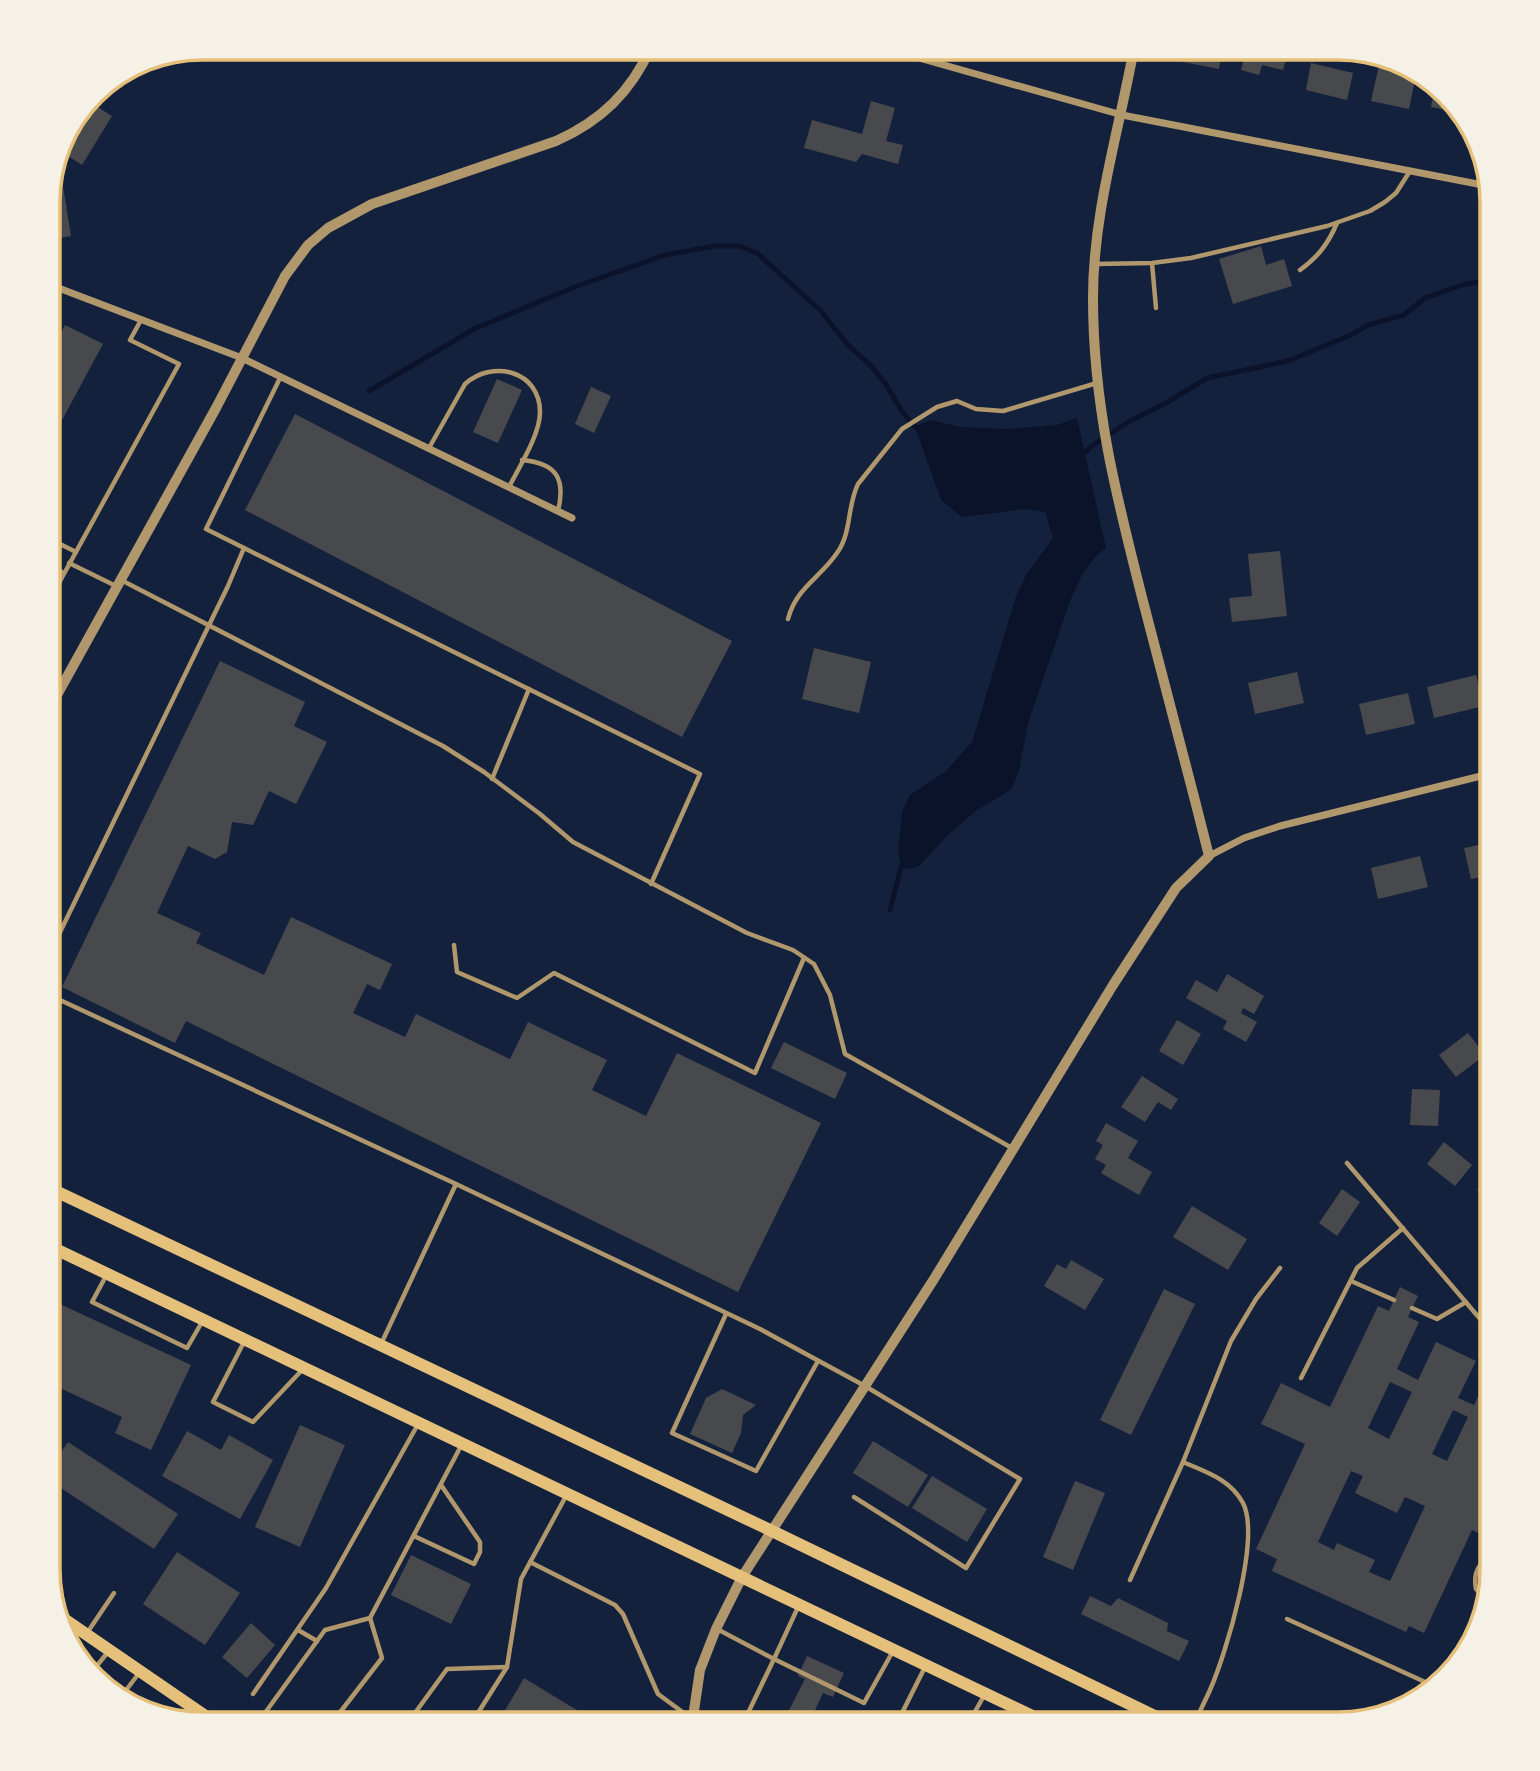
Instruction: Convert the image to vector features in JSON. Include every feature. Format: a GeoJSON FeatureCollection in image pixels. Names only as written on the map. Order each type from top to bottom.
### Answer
{"type":"FeatureCollection","features":[{"type":"Feature","properties":{"kind":"main road"},"geometry":{"type":"LineString","coordinates":[[60,1193],[1146,1712]]}},
{"type":"Feature","properties":{"kind":"main road"},"geometry":{"type":"LineString","coordinates":[[61,1251],[1024,1712]]}},
{"type":"Feature","properties":{"kind":"main road"},"geometry":{"type":"LineString","coordinates":[[70,1623],[199,1712]]}},
{"type":"Feature","properties":{"kind":"street"},"geometry":{"type":"LineString","coordinates":[[60,690],[292,264],[308,245],[328,228],[372,204],[580,131],[619,99],[645,60]]}},
{"type":"Feature","properties":{"kind":"street"},"geometry":{"type":"LineString","coordinates":[[926,60],[1122,115],[1479,185]]}},
{"type":"Feature","properties":{"kind":"street"},"geometry":{"type":"LineString","coordinates":[[1132,60],[1122,115],[1105,181],[1097,232],[1093,295],[1097,383],[1111,476],[1209,856]]}},
{"type":"Feature","properties":{"kind":"street"},"geometry":{"type":"LineString","coordinates":[[60,289],[242,358],[572,518]]}},
{"type":"Feature","properties":{"kind":"street"},"geometry":{"type":"LineString","coordinates":[[694,1712],[700,1670],[716,1629],[742,1577],[865,1386],[1176,888],[1209,856],[1244,838],[1280,826],[1480,776]]}},
{"type":"Feature","properties":{"kind":"lane"},"geometry":{"type":"LineString","coordinates":[[1095,264],[1152,263],[1191,258],[1337,223],[1385,202],[1396,193],[1410,172]]}},
{"type":"Feature","properties":{"kind":"lane"},"geometry":{"type":"LineString","coordinates":[[1300,270],[1318,257],[1329,242],[1337,223]]}},
{"type":"Feature","properties":{"kind":"lane"},"geometry":{"type":"LineString","coordinates":[[1152,263],[1156,308]]}},
{"type":"Feature","properties":{"kind":"lane"},"geometry":{"type":"LineString","coordinates":[[60,580],[179,364],[130,340],[141,320]]}},
{"type":"Feature","properties":{"kind":"lane"},"geometry":{"type":"LineString","coordinates":[[429,448],[465,384],[474,376],[487,370],[504,370],[517,374],[528,382],[536,394],[540,412],[536,432],[509,487]]}},
{"type":"Feature","properties":{"kind":"lane"},"geometry":{"type":"LineString","coordinates":[[281,376],[206,529],[700,774],[651,884]]}},
{"type":"Feature","properties":{"kind":"lane"},"geometry":{"type":"LineString","coordinates":[[788,620],[792,604],[837,554],[845,539],[853,494],[858,484],[902,429],[937,407],[957,401],[976,409],[1003,411],[1097,383]]}},
{"type":"Feature","properties":{"kind":"lane"},"geometry":{"type":"LineString","coordinates":[[522,460],[539,462],[551,468],[558,478],[562,494],[558,511]]}},
{"type":"Feature","properties":{"kind":"lane"},"geometry":{"type":"LineString","coordinates":[[60,544],[75,552]]}},
{"type":"Feature","properties":{"kind":"lane"},"geometry":{"type":"LineString","coordinates":[[60,931],[244,548]]}},
{"type":"Feature","properties":{"kind":"lane"},"geometry":{"type":"LineString","coordinates":[[69,563],[119,583],[208,625],[443,746],[540,814],[573,842],[747,933],[793,950],[814,964],[830,995],[845,1054],[1013,1148]]}},
{"type":"Feature","properties":{"kind":"lane"},"geometry":{"type":"LineString","coordinates":[[60,571],[64,573]]}},
{"type":"Feature","properties":{"kind":"lane"},"geometry":{"type":"LineString","coordinates":[[492,779],[529,689]]}},
{"type":"Feature","properties":{"kind":"lane"},"geometry":{"type":"LineString","coordinates":[[454,945],[457,972],[517,998],[554,973],[755,1073],[804,958]]}},
{"type":"Feature","properties":{"kind":"lane"},"geometry":{"type":"LineString","coordinates":[[60,1000],[760,1329],[865,1386],[1020,1479],[966,1568],[854,1497]]}},
{"type":"Feature","properties":{"kind":"lane"},"geometry":{"type":"LineString","coordinates":[[1347,1163],[1480,1319]]}},
{"type":"Feature","properties":{"kind":"lane"},"geometry":{"type":"LineString","coordinates":[[380,1346],[456,1184]]}},
{"type":"Feature","properties":{"kind":"lane"},"geometry":{"type":"LineString","coordinates":[[1301,1378],[1357,1268],[1404,1228]]}},
{"type":"Feature","properties":{"kind":"lane"},"geometry":{"type":"LineString","coordinates":[[1130,1580],[1183,1462],[1231,1341],[1256,1299],[1280,1268]]}},
{"type":"Feature","properties":{"kind":"lane"},"geometry":{"type":"LineString","coordinates":[[108,1273],[92,1302],[187,1348],[203,1319]]}},
{"type":"Feature","properties":{"kind":"lane"},"geometry":{"type":"LineString","coordinates":[[1351,1280],[1394,1300]]}},
{"type":"Feature","properties":{"kind":"lane"},"geometry":{"type":"LineString","coordinates":[[1412,1308],[1437,1319],[1466,1302]]}},
{"type":"Feature","properties":{"kind":"lane"},"geometry":{"type":"LineString","coordinates":[[726,1314],[672,1433],[756,1471],[818,1361]]}},
{"type":"Feature","properties":{"kind":"lane"},"geometry":{"type":"LineString","coordinates":[[246,1339],[213,1402],[253,1422],[305,1367]]}},
{"type":"Feature","properties":{"kind":"lane"},"geometry":{"type":"LineString","coordinates":[[253,1694],[326,1588],[419,1422]]}},
{"type":"Feature","properties":{"kind":"lane"},"geometry":{"type":"LineString","coordinates":[[340,1712],[382,1658],[370,1618],[462,1443]]}},
{"type":"Feature","properties":{"kind":"lane"},"geometry":{"type":"LineString","coordinates":[[1183,1462],[1226,1481],[1243,1504],[1249,1527],[1239,1594],[1222,1656],[1200,1712]]}},
{"type":"Feature","properties":{"kind":"lane"},"geometry":{"type":"LineString","coordinates":[[414,1535],[474,1564],[480,1552],[480,1542],[440,1485]]}},
{"type":"Feature","properties":{"kind":"lane"},"geometry":{"type":"LineString","coordinates":[[479,1712],[507,1667],[521,1578],[568,1493]]}},
{"type":"Feature","properties":{"kind":"lane"},"geometry":{"type":"LineString","coordinates":[[530,1562],[615,1605],[623,1614],[658,1694],[680,1712]]}},
{"type":"Feature","properties":{"kind":"lane"},"geometry":{"type":"LineString","coordinates":[[1478,1591],[1475,1572],[1480,1564]]}},
{"type":"Feature","properties":{"kind":"lane"},"geometry":{"type":"LineString","coordinates":[[86,1634],[114,1593]]}},
{"type":"Feature","properties":{"kind":"lane"},"geometry":{"type":"LineString","coordinates":[[749,1712],[799,1605]]}},
{"type":"Feature","properties":{"kind":"lane"},"geometry":{"type":"LineString","coordinates":[[266,1712],[325,1630],[370,1618]]}},
{"type":"Feature","properties":{"kind":"lane"},"geometry":{"type":"LineString","coordinates":[[1287,1619],[1425,1682]]}},
{"type":"Feature","properties":{"kind":"lane"},"geometry":{"type":"LineString","coordinates":[[716,1629],[864,1703],[894,1650]]}},
{"type":"Feature","properties":{"kind":"lane"},"geometry":{"type":"LineString","coordinates":[[298,1630],[317,1640]]}},
{"type":"Feature","properties":{"kind":"lane"},"geometry":{"type":"LineString","coordinates":[[97,1665],[109,1650]]}},
{"type":"Feature","properties":{"kind":"lane"},"geometry":{"type":"LineString","coordinates":[[902,1712],[926,1665]]}},
{"type":"Feature","properties":{"kind":"lane"},"geometry":{"type":"LineString","coordinates":[[416,1712],[447,1669],[507,1667]]}},
{"type":"Feature","properties":{"kind":"lane"},"geometry":{"type":"LineString","coordinates":[[127,1690],[141,1671]]}},
{"type":"Feature","properties":{"kind":"lane"},"geometry":{"type":"LineString","coordinates":[[975,1712],[985,1693]]}},
{"type":"Feature","properties":{"kind":"water"},"geometry":{"type":"Polygon","coordinates":[[[1077,418],[1106,548],[1094,558],[1081,577],[1070,601],[1028,723],[1019,771],[1011,790],[977,810],[949,834],[919,866],[910,869],[901,867],[898,852],[902,812],[910,795],[946,771],[972,742],[1016,596],[1026,575],[1053,538],[1045,512],[1026,509],[962,517],[941,500],[915,427],[931,420],[960,427],[1007,429],[1057,425],[1077,418]]]}},
{"type":"Feature","properties":{"kind":"building"},"geometry":{"type":"Polygon","coordinates":[[[1178,60],[1221,60],[1219,69],[1178,60]]]}},
{"type":"Feature","properties":{"kind":"building"},"geometry":{"type":"Polygon","coordinates":[[[1244,60],[1286,60],[1283,70],[1262,65],[1259,75],[1241,70],[1244,60]]]}},
{"type":"Feature","properties":{"kind":"building"},"geometry":{"type":"Polygon","coordinates":[[[1311,63],[1353,73],[1347,100],[1306,90],[1311,63]]]}},
{"type":"Feature","properties":{"kind":"building"},"geometry":{"type":"Polygon","coordinates":[[[1379,65],[1415,82],[1409,109],[1371,101],[1379,65]]]}},
{"type":"Feature","properties":{"kind":"building"},"geometry":{"type":"Polygon","coordinates":[[[1433,96],[1447,110],[1431,107],[1433,96]]]}},
{"type":"Feature","properties":{"kind":"building"},"geometry":{"type":"Polygon","coordinates":[[[871,101],[895,108],[886,141],[903,145],[898,164],[862,154],[856,162],[804,148],[812,120],[862,134],[871,101]]]}},
{"type":"Feature","properties":{"kind":"building"},"geometry":{"type":"Polygon","coordinates":[[[96,106],[112,116],[82,165],[67,155],[74,139],[96,106]]]}},
{"type":"Feature","properties":{"kind":"building"},"geometry":{"type":"Polygon","coordinates":[[[61,180],[71,236],[60,238],[60,192],[61,180]]]}},
{"type":"Feature","properties":{"kind":"building"},"geometry":{"type":"Polygon","coordinates":[[[1261,246],[1266,265],[1284,259],[1292,286],[1233,304],[1219,259],[1261,246]]]}},
{"type":"Feature","properties":{"kind":"building"},"geometry":{"type":"Polygon","coordinates":[[[65,325],[103,344],[60,424],[60,334],[65,325]]]}},
{"type":"Feature","properties":{"kind":"building"},"geometry":{"type":"Polygon","coordinates":[[[497,379],[522,390],[498,443],[473,432],[497,379]]]}},
{"type":"Feature","properties":{"kind":"building"},"geometry":{"type":"Polygon","coordinates":[[[591,387],[611,396],[594,433],[575,424],[591,387]]]}},
{"type":"Feature","properties":{"kind":"building"},"geometry":{"type":"Polygon","coordinates":[[[295,414],[732,641],[682,737],[245,510],[295,414]]]}},
{"type":"Feature","properties":{"kind":"building"},"geometry":{"type":"Polygon","coordinates":[[[1280,551],[1287,616],[1232,622],[1229,598],[1252,596],[1248,554],[1280,551]]]}},
{"type":"Feature","properties":{"kind":"building"},"geometry":{"type":"Polygon","coordinates":[[[814,648],[871,662],[859,713],[802,699],[814,648]]]}},
{"type":"Feature","properties":{"kind":"building"},"geometry":{"type":"Polygon","coordinates":[[[220,661],[305,702],[294,726],[327,742],[296,804],[269,791],[253,825],[232,822],[227,852],[215,859],[188,846],[157,913],[201,933],[196,943],[264,975],[291,917],[392,964],[380,990],[367,984],[353,1013],[405,1037],[416,1014],[510,1059],[528,1022],[607,1060],[592,1090],[646,1116],[677,1053],[821,1123],[738,1292],[186,1021],[175,1043],[62,987],[220,661]]]}},
{"type":"Feature","properties":{"kind":"building"},"geometry":{"type":"Polygon","coordinates":[[[1297,672],[1304,703],[1255,714],[1248,683],[1297,672]]]}},
{"type":"Feature","properties":{"kind":"building"},"geometry":{"type":"Polygon","coordinates":[[[1476,675],[1480,707],[1434,718],[1427,687],[1476,675]]]}},
{"type":"Feature","properties":{"kind":"building"},"geometry":{"type":"Polygon","coordinates":[[[1408,693],[1415,724],[1366,735],[1359,704],[1408,693]]]}},
{"type":"Feature","properties":{"kind":"building"},"geometry":{"type":"Polygon","coordinates":[[[1480,845],[1480,877],[1471,879],[1464,848],[1480,845]]]}},
{"type":"Feature","properties":{"kind":"building"},"geometry":{"type":"Polygon","coordinates":[[[1420,856],[1428,887],[1378,899],[1371,868],[1420,856]]]}},
{"type":"Feature","properties":{"kind":"building"},"geometry":{"type":"Polygon","coordinates":[[[1227,974],[1264,996],[1254,1014],[1243,1008],[1241,1013],[1257,1022],[1246,1042],[1223,1029],[1227,1021],[1186,998],[1196,980],[1217,992],[1227,974]]]}},
{"type":"Feature","properties":{"kind":"building"},"geometry":{"type":"Polygon","coordinates":[[[1177,1020],[1201,1034],[1183,1065],[1159,1051],[1177,1020]]]}},
{"type":"Feature","properties":{"kind":"building"},"geometry":{"type":"Polygon","coordinates":[[[1468,1033],[1480,1049],[1480,1059],[1456,1077],[1439,1055],[1468,1033]]]}},
{"type":"Feature","properties":{"kind":"building"},"geometry":{"type":"Polygon","coordinates":[[[784,1042],[847,1073],[835,1099],[771,1068],[784,1042]]]}},
{"type":"Feature","properties":{"kind":"building"},"geometry":{"type":"Polygon","coordinates":[[[1142,1076],[1178,1099],[1171,1110],[1158,1102],[1145,1122],[1121,1107],[1142,1076]]]}},
{"type":"Feature","properties":{"kind":"building"},"geometry":{"type":"Polygon","coordinates":[[[1412,1089],[1440,1090],[1438,1126],[1410,1125],[1412,1089]]]}},
{"type":"Feature","properties":{"kind":"building"},"geometry":{"type":"Polygon","coordinates":[[[1106,1123],[1138,1141],[1128,1158],[1152,1172],[1139,1195],[1101,1173],[1106,1165],[1095,1159],[1103,1145],[1096,1141],[1106,1123]]]}},
{"type":"Feature","properties":{"kind":"building"},"geometry":{"type":"Polygon","coordinates":[[[1444,1142],[1472,1165],[1455,1186],[1427,1164],[1444,1142]]]}},
{"type":"Feature","properties":{"kind":"building"},"geometry":{"type":"Polygon","coordinates":[[[1342,1189],[1360,1202],[1337,1236],[1319,1223],[1342,1189]]]}},
{"type":"Feature","properties":{"kind":"building"},"geometry":{"type":"Polygon","coordinates":[[[1192,1206],[1247,1239],[1228,1270],[1173,1237],[1192,1206]]]}},
{"type":"Feature","properties":{"kind":"building"},"geometry":{"type":"Polygon","coordinates":[[[1071,1260],[1104,1279],[1085,1310],[1044,1286],[1057,1264],[1066,1269],[1071,1260]]]}},
{"type":"Feature","properties":{"kind":"building"},"geometry":{"type":"Polygon","coordinates":[[[1400,1287],[1418,1296],[1408,1317],[1419,1322],[1397,1369],[1418,1380],[1436,1342],[1476,1361],[1458,1398],[1474,1405],[1480,1393],[1480,1534],[1472,1530],[1424,1633],[1409,1626],[1406,1632],[1272,1571],[1277,1559],[1256,1549],[1305,1444],[1261,1424],[1281,1383],[1330,1407],[1378,1306],[1389,1311],[1400,1287]],[[1390,1382],[1368,1428],[1389,1439],[1412,1392],[1390,1382]],[[1453,1410],[1432,1454],[1447,1461],[1468,1417],[1453,1410]],[[1351,1471],[1318,1542],[1334,1550],[1337,1543],[1375,1560],[1369,1572],[1390,1581],[1425,1506],[1405,1497],[1397,1513],[1355,1493],[1363,1476],[1351,1471]]]}},
{"type":"Feature","properties":{"kind":"building"},"geometry":{"type":"Polygon","coordinates":[[[1164,1289],[1195,1304],[1131,1435],[1100,1420],[1164,1289]]]}},
{"type":"Feature","properties":{"kind":"building"},"geometry":{"type":"Polygon","coordinates":[[[60,1304],[191,1365],[151,1450],[115,1433],[122,1417],[60,1388],[60,1304]]]}},
{"type":"Feature","properties":{"kind":"building"},"geometry":{"type":"Polygon","coordinates":[[[722,1389],[756,1405],[743,1415],[741,1433],[732,1453],[690,1434],[706,1398],[722,1389]]]}},
{"type":"Feature","properties":{"kind":"building"},"geometry":{"type":"Polygon","coordinates":[[[300,1425],[345,1445],[300,1547],[255,1527],[300,1425]]]}},
{"type":"Feature","properties":{"kind":"building"},"geometry":{"type":"Polygon","coordinates":[[[187,1431],[221,1450],[229,1435],[273,1460],[240,1519],[162,1476],[187,1431]]]}},
{"type":"Feature","properties":{"kind":"building"},"geometry":{"type":"Polygon","coordinates":[[[873,1441],[928,1475],[908,1507],[853,1473],[873,1441]]]}},
{"type":"Feature","properties":{"kind":"building"},"geometry":{"type":"Polygon","coordinates":[[[68,1442],[178,1514],[154,1549],[60,1488],[60,1454],[68,1442]]]}},
{"type":"Feature","properties":{"kind":"building"},"geometry":{"type":"Polygon","coordinates":[[[932,1476],[987,1509],[967,1542],[912,1508],[932,1476]]]}},
{"type":"Feature","properties":{"kind":"building"},"geometry":{"type":"Polygon","coordinates":[[[1075,1481],[1105,1493],[1073,1570],[1043,1557],[1075,1481]]]}},
{"type":"Feature","properties":{"kind":"building"},"geometry":{"type":"Polygon","coordinates":[[[177,1552],[240,1593],[205,1645],[143,1604],[177,1552]]]}},
{"type":"Feature","properties":{"kind":"building"},"geometry":{"type":"Polygon","coordinates":[[[411,1555],[471,1584],[451,1624],[391,1595],[411,1555]]]}},
{"type":"Feature","properties":{"kind":"building"},"geometry":{"type":"Polygon","coordinates":[[[1090,1596],[1111,1606],[1118,1598],[1168,1623],[1167,1631],[1189,1641],[1179,1661],[1081,1614],[1090,1596]]]}},
{"type":"Feature","properties":{"kind":"building"},"geometry":{"type":"Polygon","coordinates":[[[251,1623],[275,1645],[247,1678],[222,1657],[251,1623]]]}},
{"type":"Feature","properties":{"kind":"building"},"geometry":{"type":"Polygon","coordinates":[[[807,1656],[844,1673],[833,1697],[823,1693],[814,1712],[788,1712],[805,1679],[798,1676],[807,1656]]]}},
{"type":"Feature","properties":{"kind":"building"},"geometry":{"type":"Polygon","coordinates":[[[524,1678],[580,1712],[504,1712],[524,1678]]]}},
{"type":"Feature","properties":{"kind":"waterway"},"geometry":{"type":"LineString","coordinates":[[369,391],[476,328],[575,287],[665,255],[715,246],[740,246],[757,253],[820,310],[847,344],[885,383],[903,413],[915,427],[920,428]]}},
{"type":"Feature","properties":{"kind":"waterway"},"geometry":{"type":"LineString","coordinates":[[1080,450],[1086,452],[1128,422],[1207,378],[1288,361],[1351,335],[1368,325],[1404,315],[1425,298],[1465,284],[1480,282]]}},
{"type":"Feature","properties":{"kind":"waterway"},"geometry":{"type":"LineString","coordinates":[[890,910],[901,867]]}}]}
